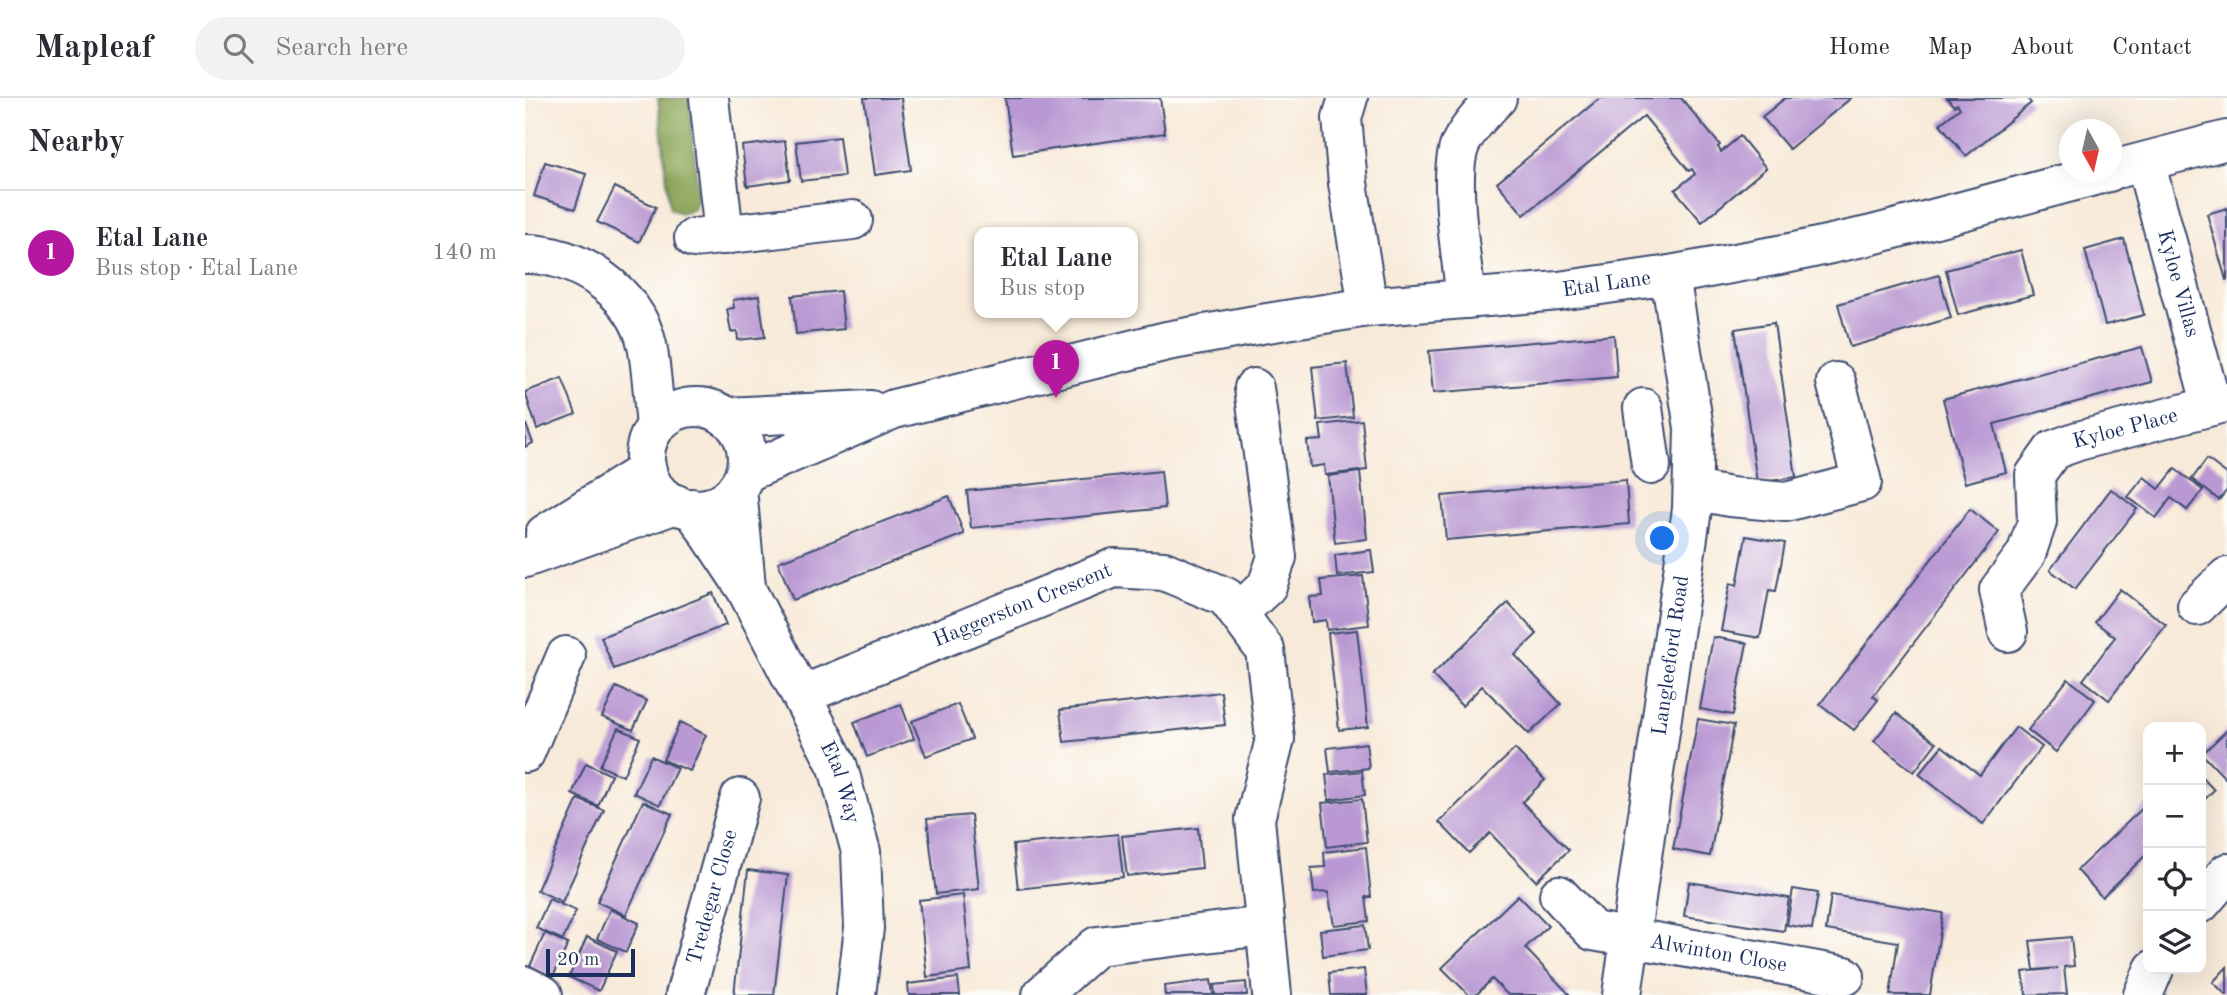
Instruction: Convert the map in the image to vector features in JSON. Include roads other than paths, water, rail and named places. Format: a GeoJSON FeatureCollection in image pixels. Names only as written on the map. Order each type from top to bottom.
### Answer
{"type":"FeatureCollection","features":[{"type":"Feature","properties":{"kind":"street"},"geometry":{"type":"LineString","coordinates":[[709,98],[709,236],[853,220]]}},
{"type":"Feature","properties":{"kind":"street"},"geometry":{"type":"LineString","coordinates":[[1348,98],[1342,118],[1351,204],[1368,307]]}},
{"type":"Feature","properties":{"kind":"street"},"geometry":{"type":"LineString","coordinates":[[1466,299],[1455,187],[1458,149],[1482,114],[1497,98]]}},
{"type":"Feature","properties":{"kind":"street","name":"Etal Lane"},"geometry":{"type":"LineString","coordinates":[[2122,168],[2227,140]]}},
{"type":"Feature","properties":{"kind":"street","name":"Kyloe Villas"},"geometry":{"type":"LineString","coordinates":[[2122,168],[2220,404]]}},
{"type":"Feature","properties":{"kind":"street","name":"Etal Lane"},"geometry":{"type":"LineString","coordinates":[[741,480],[894,409],[1167,341],[1368,307],[1559,291],[1670,275],[1790,253],[1872,234],[2069,182]]}},
{"type":"Feature","properties":{"kind":"street"},"geometry":{"type":"LineString","coordinates":[[525,254],[555,258],[579,267],[605,281],[623,300],[638,322],[646,343],[656,426]]}},
{"type":"Feature","properties":{"kind":"street","name":"Langleeford Road"},"geometry":{"type":"LineString","coordinates":[[1622,995],[1692,509],[1693,428],[1670,275]]}},
{"type":"Feature","properties":{"kind":"street"},"geometry":{"type":"LineString","coordinates":[[525,558],[684,506],[717,504],[741,480],[747,463],[744,442],[734,424],[712,412],[646,343]]}},
{"type":"Feature","properties":{"kind":"street"},"geometry":{"type":"LineString","coordinates":[[1693,490],[1730,497],[1786,502],[1862,482],[1836,382]]}},
{"type":"Feature","properties":{"kind":"street"},"geometry":{"type":"LineString","coordinates":[[1238,613],[1267,586],[1277,557],[1254,388]]}},
{"type":"Feature","properties":{"kind":"street","name":"Kyloe Place"},"geometry":{"type":"LineString","coordinates":[[2008,632],[1999,590],[2026,554],[2037,522],[2035,475],[2053,450],[2078,440],[2220,404]]}},
{"type":"Feature","properties":{"kind":"street"},"geometry":{"type":"LineString","coordinates":[[684,506],[657,491],[647,470],[646,447],[656,426],[675,412],[686,408],[712,412]]}},
{"type":"Feature","properties":{"kind":"street","name":"Etal Lane"},"geometry":{"type":"LineString","coordinates":[[712,412],[894,409]]}},
{"type":"Feature","properties":{"kind":"street"},"geometry":{"type":"LineString","coordinates":[[1647,436],[1693,428]]}},
{"type":"Feature","properties":{"kind":"street"},"geometry":{"type":"LineString","coordinates":[[525,546],[647,470]]}},
{"type":"Feature","properties":{"kind":"street","name":"Etal Way"},"geometry":{"type":"LineString","coordinates":[[741,480],[746,589]]}},
{"type":"Feature","properties":{"kind":"street","name":"Etal Way"},"geometry":{"type":"LineString","coordinates":[[684,506],[746,589],[838,767],[861,852],[864,928],[856,995]]}},
{"type":"Feature","properties":{"kind":"street","name":"Haggerston Crescent"},"geometry":{"type":"LineString","coordinates":[[802,695],[1114,568],[1164,571],[1226,597],[1265,650],[1275,739],[1255,819],[1272,995]]}},
{"type":"Feature","properties":{"kind":"street"},"geometry":{"type":"LineString","coordinates":[[2197,606],[2227,577]]}},
{"type":"Feature","properties":{"kind":"street"},"geometry":{"type":"LineString","coordinates":[[525,753],[566,656]]}},
{"type":"Feature","properties":{"kind":"street","name":"Tredegar Close"},"geometry":{"type":"LineString","coordinates":[[685,995],[740,798]]}},
{"type":"Feature","properties":{"kind":"street"},"geometry":{"type":"LineString","coordinates":[[2206,896],[2227,873]]}},
{"type":"Feature","properties":{"kind":"street","name":"Alwinton Close"},"geometry":{"type":"LineString","coordinates":[[1559,895],[1593,931],[1845,976]]}},
{"type":"Feature","properties":{"kind":"street"},"geometry":{"type":"LineString","coordinates":[[1042,995],[1097,946],[1265,926]]}},
{"type":"Feature","properties":{"kind":"street"},"geometry":{"type":"LineString","coordinates":[[2143,995],[2152,974]]}},
{"type":"Feature","properties":{"kind":"street"},"geometry":{"type":"LineString","coordinates":[[525,986],[543,995]]}},
{"type":"Feature","properties":{"kind":"place","name":"Etal Lane"},"geometry":{"type":"Point","coordinates":[1056,398]}}]}
